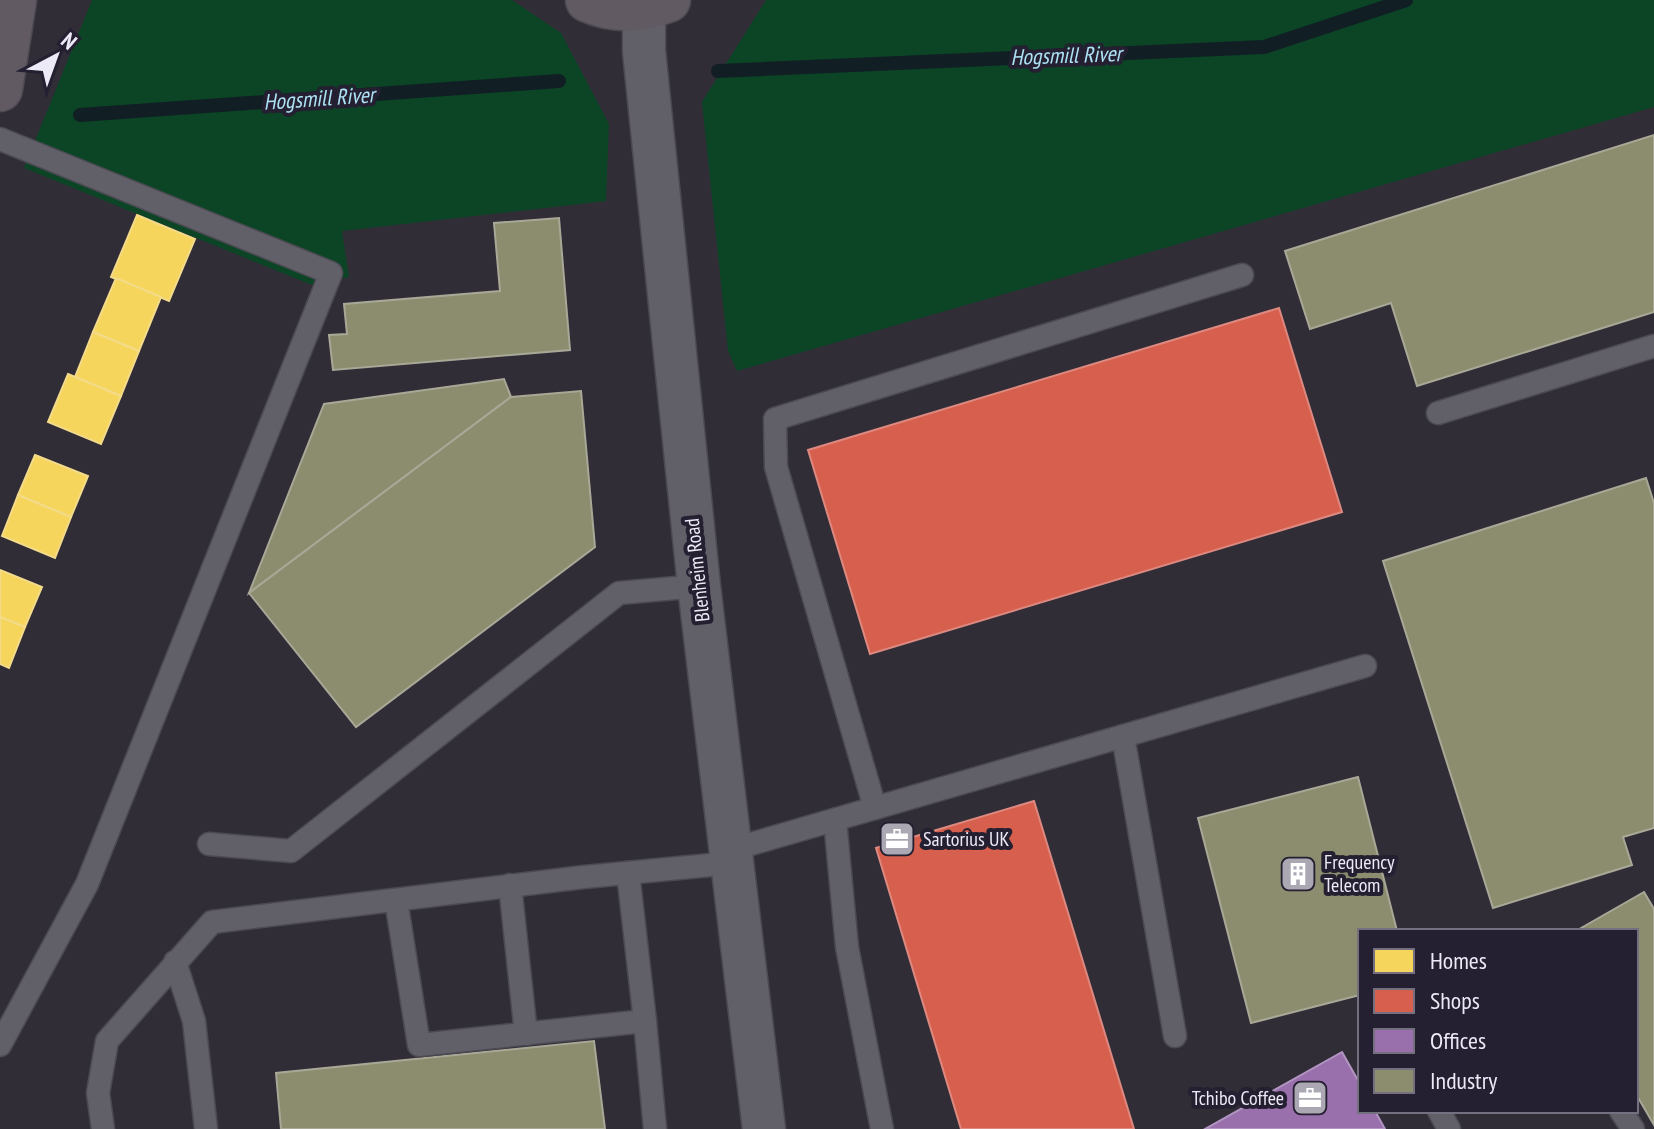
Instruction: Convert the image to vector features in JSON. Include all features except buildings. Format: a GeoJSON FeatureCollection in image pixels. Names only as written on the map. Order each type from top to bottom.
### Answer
{"type":"FeatureCollection","features":[{"type":"Feature","properties":{"kind":"main road"},"geometry":{"type":"LineString","coordinates":[[0,89],[14,0]]}},
{"type":"Feature","properties":{"kind":"main road"},"geometry":{"type":"LineString","coordinates":[[588,0],[602,7],[656,5]]}},
{"type":"Feature","properties":{"kind":"street","name":"Blenheim Road"},"geometry":{"type":"LineString","coordinates":[[656,5],[644,51],[699,586],[764,1129]]}},
{"type":"Feature","properties":{"kind":"lane"},"geometry":{"type":"LineString","coordinates":[[0,139],[331,273],[87,884],[0,1045]]}},
{"type":"Feature","properties":{"kind":"lane"},"geometry":{"type":"LineString","coordinates":[[875,808],[776,467],[775,419],[1242,275]]}},
{"type":"Feature","properties":{"kind":"lane"},"geometry":{"type":"LineString","coordinates":[[1438,413],[1654,346]]}},
{"type":"Feature","properties":{"kind":"lane"},"geometry":{"type":"LineString","coordinates":[[209,844],[291,851],[619,593],[699,586]]}},
{"type":"Feature","properties":{"kind":"lane"},"geometry":{"type":"LineString","coordinates":[[103,1129],[98,1093],[107,1041],[212,922],[628,873],[731,856],[875,808],[1365,666]]}},
{"type":"Feature","properties":{"kind":"lane"},"geometry":{"type":"LineString","coordinates":[[1123,736],[1175,1036]]}},
{"type":"Feature","properties":{"kind":"lane"},"geometry":{"type":"LineString","coordinates":[[835,820],[847,947],[882,1129]]}},
{"type":"Feature","properties":{"kind":"lane"},"geometry":{"type":"LineString","coordinates":[[628,873],[655,1129]]}},
{"type":"Feature","properties":{"kind":"lane"},"geometry":{"type":"LineString","coordinates":[[510,885],[526,1034]]}},
{"type":"Feature","properties":{"kind":"lane"},"geometry":{"type":"LineString","coordinates":[[396,900],[419,1045],[645,1021]]}},
{"type":"Feature","properties":{"kind":"lane"},"geometry":{"type":"LineString","coordinates":[[175,962],[194,1021],[206,1129]]}},
{"type":"Feature","properties":{"kind":"green space"},"geometry":{"type":"Polygon","coordinates":[[[92,0],[512,0],[561,33],[609,124],[606,201],[342,231],[349,277],[312,285],[24,168],[92,0]]]}},
{"type":"Feature","properties":{"kind":"green space"},"geometry":{"type":"Polygon","coordinates":[[[766,0],[1654,0],[1654,107],[737,371],[728,351],[702,102],[766,0]]]}},
{"type":"Feature","properties":{"kind":"waterway","name":"Hogsmill River"},"geometry":{"type":"LineString","coordinates":[[718,71],[1264,47],[1406,0]]}},
{"type":"Feature","properties":{"kind":"waterway","name":"Hogsmill River"},"geometry":{"type":"LineString","coordinates":[[80,115],[559,81]]}},
{"type":"Feature","properties":{"kind":"place","name":"Sartorius UK"},"geometry":{"type":"Point","coordinates":[897,839]}},
{"type":"Feature","properties":{"kind":"place","name":"Frequency Telecom"},"geometry":{"type":"Point","coordinates":[1298,874]}},
{"type":"Feature","properties":{"kind":"place","name":"Tchibo Coffee"},"geometry":{"type":"Point","coordinates":[1310,1098]}}]}
